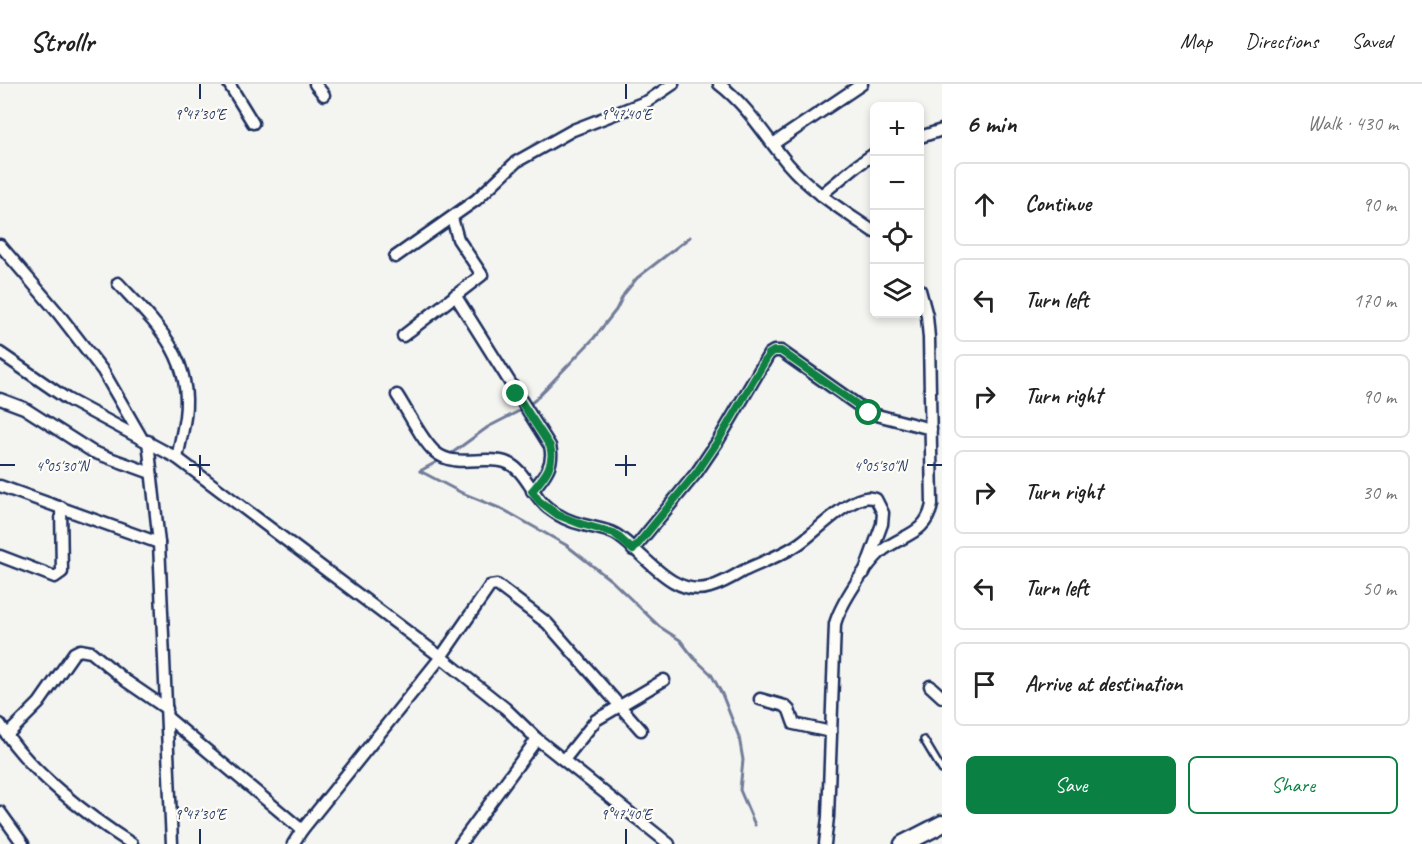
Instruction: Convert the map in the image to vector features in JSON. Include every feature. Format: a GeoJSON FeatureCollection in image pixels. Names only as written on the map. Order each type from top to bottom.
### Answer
{"type":"FeatureCollection","features":[{"type":"Feature","properties":{"kind":"main road"},"geometry":{"type":"LineString","coordinates":[[903,844],[942,824]]}},
{"type":"Feature","properties":{"kind":"street"},"geometry":{"type":"LineString","coordinates":[[229,84],[253,123]]}},
{"type":"Feature","properties":{"kind":"street"},"geometry":{"type":"LineString","coordinates":[[315,84],[324,95]]}},
{"type":"Feature","properties":{"kind":"street"},"geometry":{"type":"LineString","coordinates":[[395,257],[476,200],[516,162],[573,130],[648,101],[672,84]]}},
{"type":"Feature","properties":{"kind":"street"},"geometry":{"type":"LineString","coordinates":[[719,84],[745,107],[804,182],[870,229]]}},
{"type":"Feature","properties":{"kind":"street"},"geometry":{"type":"LineString","coordinates":[[839,84],[842,97]]}},
{"type":"Feature","properties":{"kind":"street"},"geometry":{"type":"LineString","coordinates":[[773,144],[862,84]]}},
{"type":"Feature","properties":{"kind":"street"},"geometry":{"type":"LineString","coordinates":[[924,136],[942,130]]}},
{"type":"Feature","properties":{"kind":"street"},"geometry":{"type":"LineString","coordinates":[[821,195],[871,156]]}},
{"type":"Feature","properties":{"kind":"street"},"geometry":{"type":"LineString","coordinates":[[403,336],[482,275],[458,239],[452,218]]}},
{"type":"Feature","properties":{"kind":"street"},"geometry":{"type":"LineString","coordinates":[[0,245],[45,296],[103,370],[144,439],[152,473],[159,543],[172,844]]}},
{"type":"Feature","properties":{"kind":"street"},"geometry":{"type":"LineString","coordinates":[[118,283],[165,335],[180,362],[186,400],[177,458]]}},
{"type":"Feature","properties":{"kind":"street"},"geometry":{"type":"LineString","coordinates":[[455,295],[550,446],[552,454],[547,473],[532,491]]}},
{"type":"Feature","properties":{"kind":"street"},"geometry":{"type":"LineString","coordinates":[[825,844],[835,624],[841,606],[864,573],[882,551],[920,528],[930,514],[932,505],[929,338],[924,305]]}},
{"type":"Feature","properties":{"kind":"street"},"geometry":{"type":"LineString","coordinates":[[633,550],[697,472],[769,354],[774,351],[781,351],[869,413],[931,429]]}},
{"type":"Feature","properties":{"kind":"street"},"geometry":{"type":"LineString","coordinates":[[0,353],[67,399],[177,458],[441,657],[505,708],[537,739],[669,844]]}},
{"type":"Feature","properties":{"kind":"street"},"geometry":{"type":"LineString","coordinates":[[397,395],[434,452],[450,459],[505,462],[514,465],[522,473],[539,501],[558,515],[614,533],[676,583],[688,587],[710,588],[791,549],[848,505],[869,497],[876,499],[883,513],[882,524],[864,573]]}},
{"type":"Feature","properties":{"kind":"street"},"geometry":{"type":"LineString","coordinates":[[0,399],[24,408],[93,452],[152,473]]}},
{"type":"Feature","properties":{"kind":"street"},"geometry":{"type":"LineString","coordinates":[[0,486],[159,543]]}},
{"type":"Feature","properties":{"kind":"street"},"geometry":{"type":"LineString","coordinates":[[0,556],[55,577],[59,576],[62,572],[61,507]]}},
{"type":"Feature","properties":{"kind":"street"},"geometry":{"type":"LineString","coordinates":[[293,844],[441,657],[490,586],[497,585],[547,623],[641,730]]}},
{"type":"Feature","properties":{"kind":"street"},"geometry":{"type":"LineString","coordinates":[[7,735],[39,703],[74,653],[80,650],[91,652],[302,830]]}},
{"type":"Feature","properties":{"kind":"street"},"geometry":{"type":"LineString","coordinates":[[564,760],[596,720],[664,680]]}},
{"type":"Feature","properties":{"kind":"street"},"geometry":{"type":"LineString","coordinates":[[930,686],[942,697]]}},
{"type":"Feature","properties":{"kind":"street"},"geometry":{"type":"LineString","coordinates":[[760,699],[785,706],[794,724],[831,732]]}},
{"type":"Feature","properties":{"kind":"street"},"geometry":{"type":"LineString","coordinates":[[0,724],[26,758],[69,797],[110,830],[132,844]]}},
{"type":"Feature","properties":{"kind":"street"},"geometry":{"type":"LineString","coordinates":[[460,844],[537,739]]}},
{"type":"Feature","properties":{"kind":"street"},"geometry":{"type":"LineString","coordinates":[[0,812],[23,844]]}},
{"type":"Feature","properties":{"kind":"lane"},"geometry":{"type":"LineString","coordinates":[[924,740],[942,770]]}},
{"type":"Feature","properties":{"kind":"waterway"},"geometry":{"type":"LineString","coordinates":[[448,456],[488,427],[523,409],[535,400],[594,338],[637,278],[690,237]]}},
{"type":"Feature","properties":{"kind":"waterway"},"geometry":{"type":"LineString","coordinates":[[420,471],[442,459]]}},
{"type":"Feature","properties":{"kind":"waterway"},"geometry":{"type":"LineString","coordinates":[[420,471],[462,493],[504,510],[566,545],[612,581],[660,627],[680,640],[711,674],[722,694],[739,737],[743,760],[740,790],[755,825]]}},
{"type":"Feature","properties":{"kind":"route"},"geometry":{"type":"LineString","coordinates":[[516,394],[550,446],[552,454],[547,473],[532,491],[539,501],[558,515],[614,533],[633,550],[697,472],[769,354],[774,351],[781,351],[869,413]]}}]}
